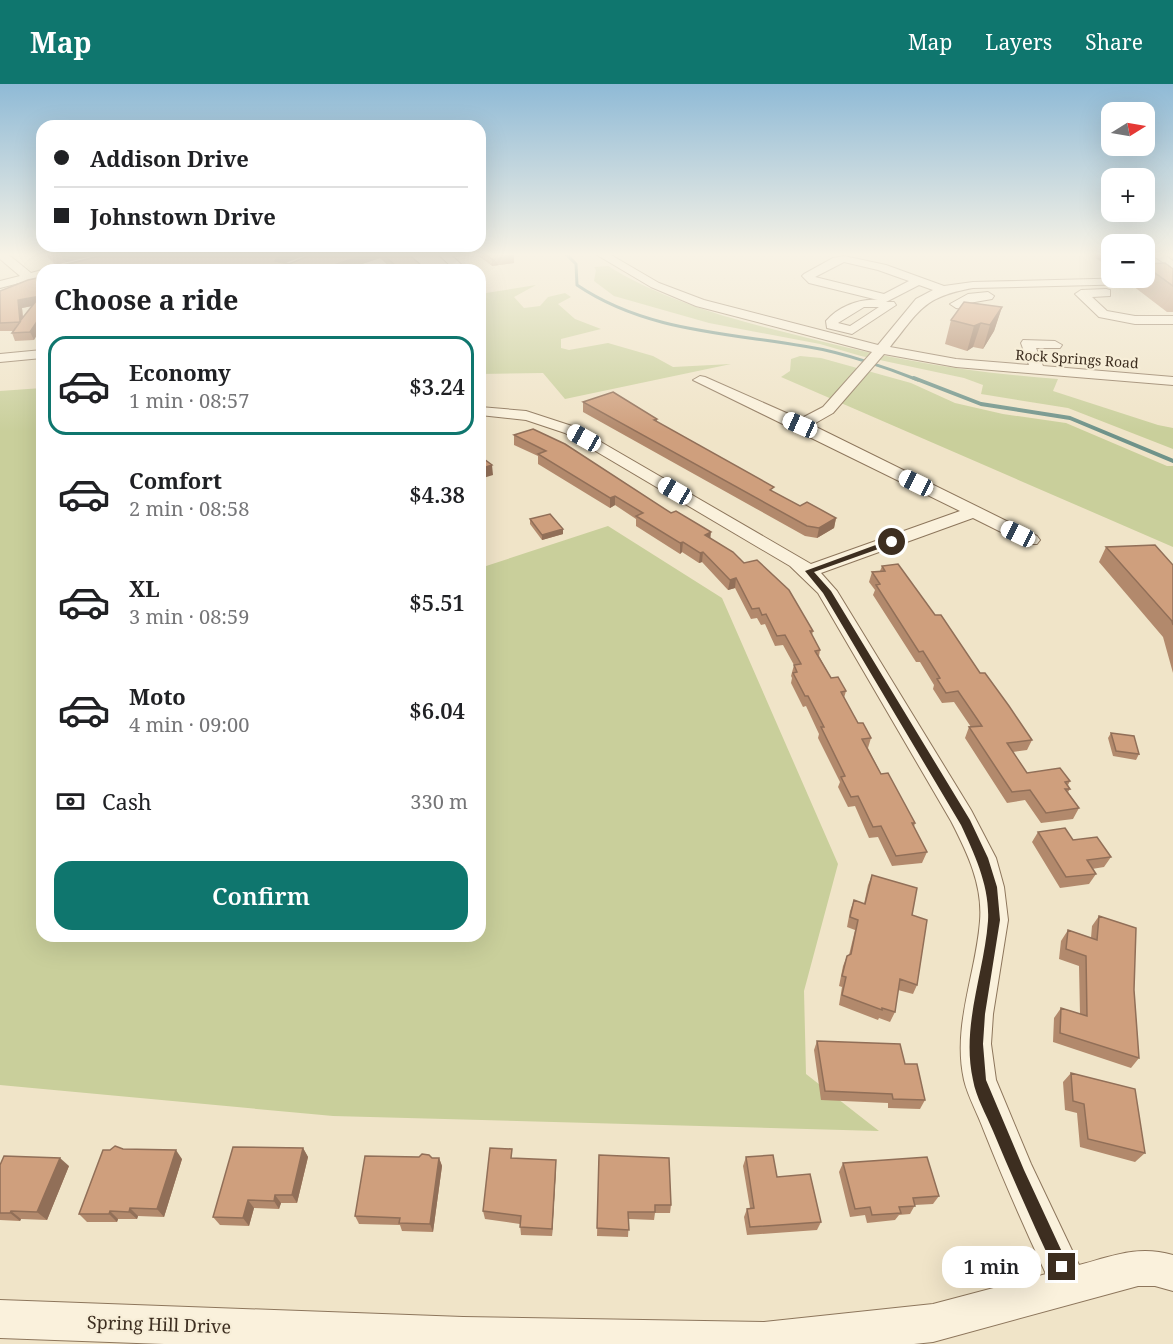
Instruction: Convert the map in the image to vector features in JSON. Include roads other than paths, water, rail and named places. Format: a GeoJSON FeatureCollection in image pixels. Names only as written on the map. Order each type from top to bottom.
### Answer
{"type":"FeatureCollection","features":[{"type":"Feature","properties":{"kind":"street","name":"Rock Springs Road"},"geometry":{"type":"LineString","coordinates":[[742,314],[882,350],[956,363],[1173,381]]}},
{"type":"Feature","properties":{"kind":"street"},"geometry":{"type":"LineString","coordinates":[[800,425],[828,410],[882,350],[910,314]]}},
{"type":"Feature","properties":{"kind":"street"},"geometry":{"type":"LineString","coordinates":[[1103,314],[1135,320],[1173,320]]}},
{"type":"Feature","properties":{"kind":"street"},"geometry":{"type":"LineString","coordinates":[[1038,371],[1028,343],[1055,345]]}},
{"type":"Feature","properties":{"kind":"street"},"geometry":{"type":"LineString","coordinates":[[0,358],[36,355]]}},
{"type":"Feature","properties":{"kind":"street"},"geometry":{"type":"LineString","coordinates":[[707,380],[1031,540]]}},
{"type":"Feature","properties":{"kind":"street"},"geometry":{"type":"LineString","coordinates":[[486,412],[515,414],[554,423],[644,472],[809,571],[827,591],[966,824],[982,858],[991,887],[994,920],[978,1014],[976,1044],[980,1080],[1019,1176],[1070,1286]]}},
{"type":"Feature","properties":{"kind":"street"},"geometry":{"type":"LineString","coordinates":[[809,571],[974,512]]}},
{"type":"Feature","properties":{"kind":"street","name":"Spring Hill Drive"},"geometry":{"type":"LineString","coordinates":[[0,1319],[350,1338],[463,1336],[764,1341],[878,1336],[1138,1268],[1155,1268],[1173,1272]]}},
{"type":"Feature","properties":{"kind":"waterway"},"geometry":{"type":"LineString","coordinates":[[634,314],[660,322],[719,334],[822,349],[893,370],[918,380]]}},
{"type":"Feature","properties":{"kind":"waterway"},"geometry":{"type":"LineString","coordinates":[[914,378],[981,404],[1070,418],[1173,461]]}}]}
